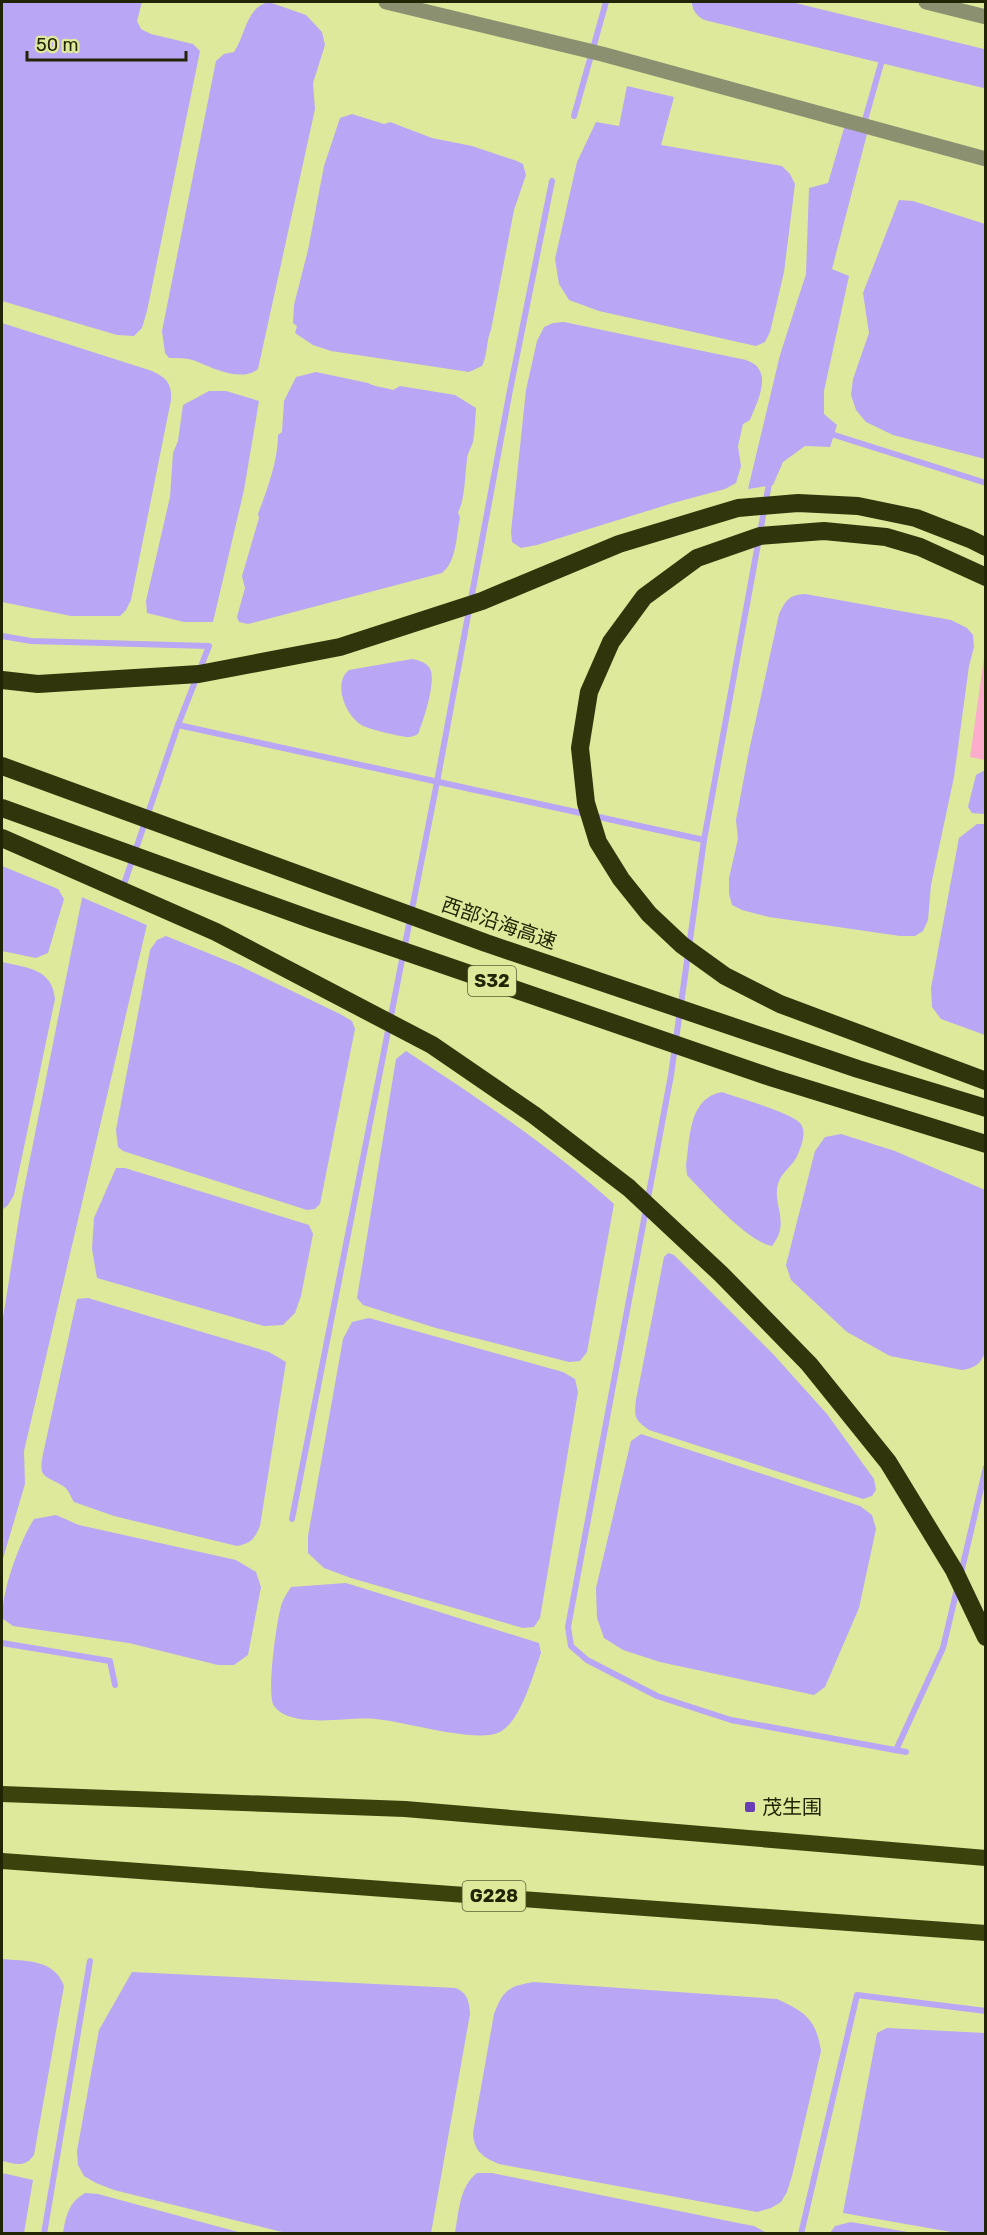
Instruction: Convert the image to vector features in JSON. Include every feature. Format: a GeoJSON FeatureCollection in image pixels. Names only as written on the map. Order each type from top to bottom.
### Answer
{"type":"FeatureCollection","features":[{"type":"Feature","properties":{"kind":"highway"},"geometry":{"type":"LineString","coordinates":[[2,680],[38,684],[199,674],[340,647],[482,601],[619,544],[738,508],[798,503],[858,506],[916,518],[970,539],[986,548]]}},
{"type":"Feature","properties":{"kind":"highway"},"geometry":{"type":"LineString","coordinates":[[986,577],[920,547],[886,537],[824,531],[760,536],[697,558],[644,597],[611,642],[589,692],[580,748],[586,804],[598,842],[621,879],[649,914],[682,945],[725,976],[780,1004],[986,1081]]}},
{"type":"Feature","properties":{"kind":"highway","name":"西部沿海高速"},"geometry":{"type":"LineString","coordinates":[[2,766],[486,943],[858,1069],[986,1108]]}},
{"type":"Feature","properties":{"kind":"highway","name":"S32"},"geometry":{"type":"LineString","coordinates":[[2,808],[313,920],[773,1078],[986,1144]]}},
{"type":"Feature","properties":{"kind":"highway"},"geometry":{"type":"LineString","coordinates":[[2,838],[216,932],[432,1045],[534,1115],[629,1188],[721,1274],[809,1364],[888,1462],[954,1570],[986,1637]]}},
{"type":"Feature","properties":{"kind":"highway"},"geometry":{"type":"LineString","coordinates":[[2,1794],[405,1809],[986,1858]]}},
{"type":"Feature","properties":{"kind":"highway","name":"G228"},"geometry":{"type":"LineString","coordinates":[[2,1861],[986,1933]]}},
{"type":"Feature","properties":{"kind":"street"},"geometry":{"type":"LineString","coordinates":[[386,2],[602,54],[986,159]]}},
{"type":"Feature","properties":{"kind":"street"},"geometry":{"type":"LineString","coordinates":[[926,2],[986,17]]}},
{"type":"Feature","properties":{"kind":"shaded area"},"geometry":{"type":"Polygon","coordinates":[[[2,2],[142,2],[137,21],[141,29],[151,34],[193,44],[200,51],[147,311],[142,328],[134,336],[117,335],[2,301],[2,2]]]}},
{"type":"Feature","properties":{"kind":"shaded area"},"geometry":{"type":"Polygon","coordinates":[[[269,2],[306,15],[322,32],[325,45],[313,83],[315,109],[258,369],[251,373],[234,374],[193,360],[169,358],[165,353],[162,331],[216,61],[224,54],[234,52],[251,15],[261,5],[269,2]]]}},
{"type":"Feature","properties":{"kind":"shaded area"},"geometry":{"type":"Polygon","coordinates":[[[627,86],[674,97],[661,145],[782,166],[790,174],[795,184],[784,272],[770,332],[765,342],[756,346],[599,311],[569,300],[559,284],[555,259],[577,162],[596,122],[619,126],[627,86]]]}},
{"type":"Feature","properties":{"kind":"shaded area"},"geometry":{"type":"Polygon","coordinates":[[[352,114],[384,124],[390,122],[432,138],[472,146],[523,164],[526,175],[514,210],[482,366],[469,372],[331,351],[313,345],[295,333],[297,326],[293,323],[294,305],[308,250],[324,166],[340,118],[352,114]]]}},
{"type":"Feature","properties":{"kind":"shaded area"},"geometry":{"type":"Polygon","coordinates":[[[845,125],[867,134],[832,269],[849,276],[824,391],[824,414],[837,425],[830,447],[805,446],[783,462],[773,485],[748,489],[780,355],[806,274],[809,188],[828,183],[845,125]]]}},
{"type":"Feature","properties":{"kind":"shaded area"},"geometry":{"type":"Polygon","coordinates":[[[899,200],[913,201],[985,224],[985,459],[893,435],[866,422],[856,410],[851,395],[853,379],[869,333],[863,293],[899,200]]]}},
{"type":"Feature","properties":{"kind":"shaded area"},"geometry":{"type":"Polygon","coordinates":[[[564,322],[746,360],[756,365],[761,373],[762,387],[750,420],[743,424],[738,446],[741,466],[736,483],[725,489],[537,545],[521,548],[512,542],[511,532],[526,390],[537,341],[544,327],[564,322]]]}},
{"type":"Feature","properties":{"kind":"shaded area"},"geometry":{"type":"Polygon","coordinates":[[[2,323],[152,371],[165,379],[171,390],[171,400],[131,600],[120,616],[71,616],[2,602],[2,323]]]}},
{"type":"Feature","properties":{"kind":"shaded area"},"geometry":{"type":"Polygon","coordinates":[[[316,372],[393,390],[400,386],[455,395],[476,408],[474,438],[467,458],[463,495],[458,512],[460,518],[451,562],[442,573],[248,624],[239,622],[237,617],[245,588],[242,576],[259,518],[258,514],[274,465],[278,435],[282,432],[284,401],[296,377],[316,372]]]}},
{"type":"Feature","properties":{"kind":"shaded area"},"geometry":{"type":"Polygon","coordinates":[[[209,391],[226,391],[259,401],[244,490],[213,622],[184,622],[147,613],[146,601],[170,497],[173,453],[178,441],[183,405],[209,391]]]}},
{"type":"Feature","properties":{"kind":"shaded area"},"geometry":{"type":"Polygon","coordinates":[[[805,594],[951,620],[967,628],[973,635],[974,647],[969,666],[954,777],[931,885],[928,920],[923,931],[915,936],[900,936],[769,917],[732,905],[729,878],[738,839],[736,820],[779,614],[789,599],[805,594]]]}},
{"type":"Feature","properties":{"kind":"shaded area"},"geometry":{"type":"Polygon","coordinates":[[[985,651],[986,760],[970,757],[985,651]]]}},
{"type":"Feature","properties":{"kind":"shaded area"},"geometry":{"type":"Polygon","coordinates":[[[412,659],[429,667],[432,680],[429,700],[418,734],[409,737],[399,736],[363,726],[357,722],[347,708],[341,691],[344,676],[349,670],[412,659]]]}},
{"type":"Feature","properties":{"kind":"shaded area"},"geometry":{"type":"Polygon","coordinates":[[[985,770],[985,814],[972,813],[968,807],[976,775],[985,770]]]}},
{"type":"Feature","properties":{"kind":"shaded area"},"geometry":{"type":"Polygon","coordinates":[[[977,824],[986,824],[985,1035],[941,1019],[932,1007],[931,988],[959,838],[977,824]]]}},
{"type":"Feature","properties":{"kind":"shaded area"},"geometry":{"type":"Polygon","coordinates":[[[2,866],[58,889],[64,899],[48,953],[36,958],[2,951],[2,866]]]}},
{"type":"Feature","properties":{"kind":"shaded area"},"geometry":{"type":"Polygon","coordinates":[[[85,883],[149,916],[24,1451],[25,1484],[2,1562],[2,1324],[22,1199],[85,883]]]}},
{"type":"Feature","properties":{"kind":"shaded area"},"geometry":{"type":"Polygon","coordinates":[[[166,936],[240,966],[352,1021],[355,1029],[320,1204],[315,1209],[307,1210],[123,1151],[118,1147],[116,1130],[150,950],[157,940],[166,936]]]}},
{"type":"Feature","properties":{"kind":"shaded area"},"geometry":{"type":"Polygon","coordinates":[[[2,962],[29,968],[44,975],[53,989],[55,999],[14,1195],[2,1210],[2,962]]]}},
{"type":"Feature","properties":{"kind":"shaded area"},"geometry":{"type":"Polygon","coordinates":[[[406,1051],[539,1142],[614,1204],[587,1352],[580,1361],[569,1362],[436,1328],[363,1305],[357,1298],[396,1059],[406,1051]]]}},
{"type":"Feature","properties":{"kind":"shaded area"},"geometry":{"type":"Polygon","coordinates":[[[722,1092],[786,1114],[802,1126],[803,1138],[800,1150],[778,1184],[777,1199],[781,1222],[777,1238],[772,1246],[762,1243],[739,1227],[687,1175],[690,1132],[697,1111],[703,1102],[722,1092]]]}},
{"type":"Feature","properties":{"kind":"shaded area"},"geometry":{"type":"Polygon","coordinates":[[[841,1134],[895,1151],[985,1190],[985,1352],[982,1360],[974,1367],[962,1370],[890,1356],[847,1332],[791,1280],[786,1265],[815,1151],[825,1137],[841,1134]]]}},
{"type":"Feature","properties":{"kind":"shaded area"},"geometry":{"type":"Polygon","coordinates":[[[116,1168],[125,1168],[309,1225],[313,1234],[301,1296],[295,1313],[283,1325],[264,1326],[97,1278],[92,1249],[94,1218],[116,1168]]]}},
{"type":"Feature","properties":{"kind":"shaded area"},"geometry":{"type":"Polygon","coordinates":[[[668,1253],[674,1255],[773,1354],[827,1414],[874,1479],[876,1490],[872,1496],[863,1499],[649,1430],[638,1421],[636,1400],[664,1257],[668,1253]]]}},
{"type":"Feature","properties":{"kind":"shaded area"},"geometry":{"type":"Polygon","coordinates":[[[88,1298],[269,1352],[286,1362],[260,1526],[249,1542],[237,1546],[114,1516],[74,1502],[65,1488],[47,1478],[42,1472],[43,1454],[77,1299],[88,1298]]]}},
{"type":"Feature","properties":{"kind":"shaded area"},"geometry":{"type":"Polygon","coordinates":[[[369,1318],[563,1372],[575,1379],[578,1392],[540,1618],[534,1627],[523,1628],[351,1578],[324,1568],[308,1553],[308,1536],[343,1339],[352,1322],[369,1318]]]}},
{"type":"Feature","properties":{"kind":"shaded area"},"geometry":{"type":"Polygon","coordinates":[[[641,1434],[860,1506],[872,1515],[876,1529],[859,1608],[825,1687],[814,1695],[660,1662],[623,1650],[604,1638],[597,1618],[596,1588],[631,1441],[641,1434]]]}},
{"type":"Feature","properties":{"kind":"shaded area"},"geometry":{"type":"Polygon","coordinates":[[[56,1515],[79,1525],[236,1560],[256,1572],[261,1587],[248,1655],[234,1665],[218,1665],[129,1643],[13,1626],[3,1619],[8,1582],[17,1554],[34,1519],[56,1515]]]}},
{"type":"Feature","properties":{"kind":"shaded area"},"geometry":{"type":"Polygon","coordinates":[[[346,1583],[539,1643],[541,1653],[530,1685],[514,1718],[500,1732],[474,1735],[375,1719],[307,1720],[282,1713],[274,1706],[271,1687],[275,1639],[282,1603],[291,1587],[346,1583]]]}},
{"type":"Feature","properties":{"kind":"shaded area"},"geometry":{"type":"Polygon","coordinates":[[[2,1959],[29,1961],[46,1966],[60,1977],[64,1986],[34,2155],[27,2162],[20,2164],[2,2161],[2,1959]]]}},
{"type":"Feature","properties":{"kind":"shaded area"},"geometry":{"type":"Polygon","coordinates":[[[132,1972],[456,1988],[463,1993],[468,2002],[470,2014],[431,2233],[286,2233],[114,2190],[84,2176],[78,2165],[77,2151],[99,2030],[132,1972]]]}},
{"type":"Feature","properties":{"kind":"shaded area"},"geometry":{"type":"Polygon","coordinates":[[[534,1982],[777,1999],[808,2018],[816,2031],[821,2051],[792,2176],[781,2202],[757,2212],[499,2164],[480,2153],[475,2145],[473,2133],[494,2014],[504,1994],[518,1985],[534,1982]]]}},
{"type":"Feature","properties":{"kind":"shaded area"},"geometry":{"type":"Polygon","coordinates":[[[887,2028],[985,2033],[985,2233],[957,2233],[843,2213],[877,2033],[887,2028]]]}},
{"type":"Feature","properties":{"kind":"shaded area"},"geometry":{"type":"Polygon","coordinates":[[[2,2173],[33,2180],[24,2233],[2,2233],[2,2173]]]}},
{"type":"Feature","properties":{"kind":"shaded area"},"geometry":{"type":"Polygon","coordinates":[[[477,2173],[492,2173],[754,2226],[767,2233],[455,2233],[463,2193],[477,2173]]]}},
{"type":"Feature","properties":{"kind":"shaded area"},"geometry":{"type":"Polygon","coordinates":[[[85,2193],[98,2194],[242,2233],[63,2233],[71,2206],[85,2193]]]}},
{"type":"Feature","properties":{"kind":"shaded area"},"geometry":{"type":"Polygon","coordinates":[[[851,2222],[913,2233],[830,2233],[835,2226],[851,2222]]]}},
{"type":"Feature","properties":{"kind":"pier"},"geometry":{"type":"Polygon","coordinates":[[[86,880],[150,913],[149,926],[79,896],[82,881],[86,880]]]}},
{"type":"Feature","properties":{"kind":"pier"},"geometry":{"type":"Polygon","coordinates":[[[405,1048],[484,1098],[588,1176],[617,1203],[483,1099],[405,1048]]]}},
{"type":"Feature","properties":{"kind":"pier"},"geometry":{"type":"Polygon","coordinates":[[[671,1251],[676,1253],[775,1352],[830,1413],[878,1482],[829,1414],[775,1354],[671,1251]]]}},
{"type":"Feature","properties":{"kind":"waterway"},"geometry":{"type":"LineString","coordinates":[[574,116],[606,2]]}},
{"type":"Feature","properties":{"kind":"waterway"},"geometry":{"type":"LineString","coordinates":[[711,2],[986,69]]}},
{"type":"Feature","properties":{"kind":"waterway"},"geometry":{"type":"LineString","coordinates":[[786,21],[792,2]]}},
{"type":"Feature","properties":{"kind":"waterway"},"geometry":{"type":"LineString","coordinates":[[865,120],[886,46]]}},
{"type":"Feature","properties":{"kind":"waterway"},"geometry":{"type":"LineString","coordinates":[[292,1519],[552,181]]}},
{"type":"Feature","properties":{"kind":"waterway"},"geometry":{"type":"LineString","coordinates":[[828,433],[986,483]]}},
{"type":"Feature","properties":{"kind":"waterway"},"geometry":{"type":"LineString","coordinates":[[770,478],[704,840],[671,1075],[568,1627],[571,1646],[587,1660],[657,1696],[731,1720],[906,1752]]}},
{"type":"Feature","properties":{"kind":"waterway"},"geometry":{"type":"LineString","coordinates":[[2,636],[31,641],[209,646],[178,725],[122,890]]}},
{"type":"Feature","properties":{"kind":"waterway"},"geometry":{"type":"LineString","coordinates":[[178,725],[704,840]]}},
{"type":"Feature","properties":{"kind":"waterway"},"geometry":{"type":"LineString","coordinates":[[961,1573],[986,1467]]}},
{"type":"Feature","properties":{"kind":"waterway"},"geometry":{"type":"LineString","coordinates":[[896,1750],[943,1648],[957,1589]]}},
{"type":"Feature","properties":{"kind":"waterway"},"geometry":{"type":"LineString","coordinates":[[2,1643],[110,1661],[115,1685]]}},
{"type":"Feature","properties":{"kind":"waterway"},"geometry":{"type":"LineString","coordinates":[[44,2234],[90,1961]]}},
{"type":"Feature","properties":{"kind":"waterway"},"geometry":{"type":"LineString","coordinates":[[801,2234],[857,1995],[986,2011]]}},
{"type":"Feature","properties":{"kind":"place","name":"茂生围"},"geometry":{"type":"Point","coordinates":[750,1807]}}]}
